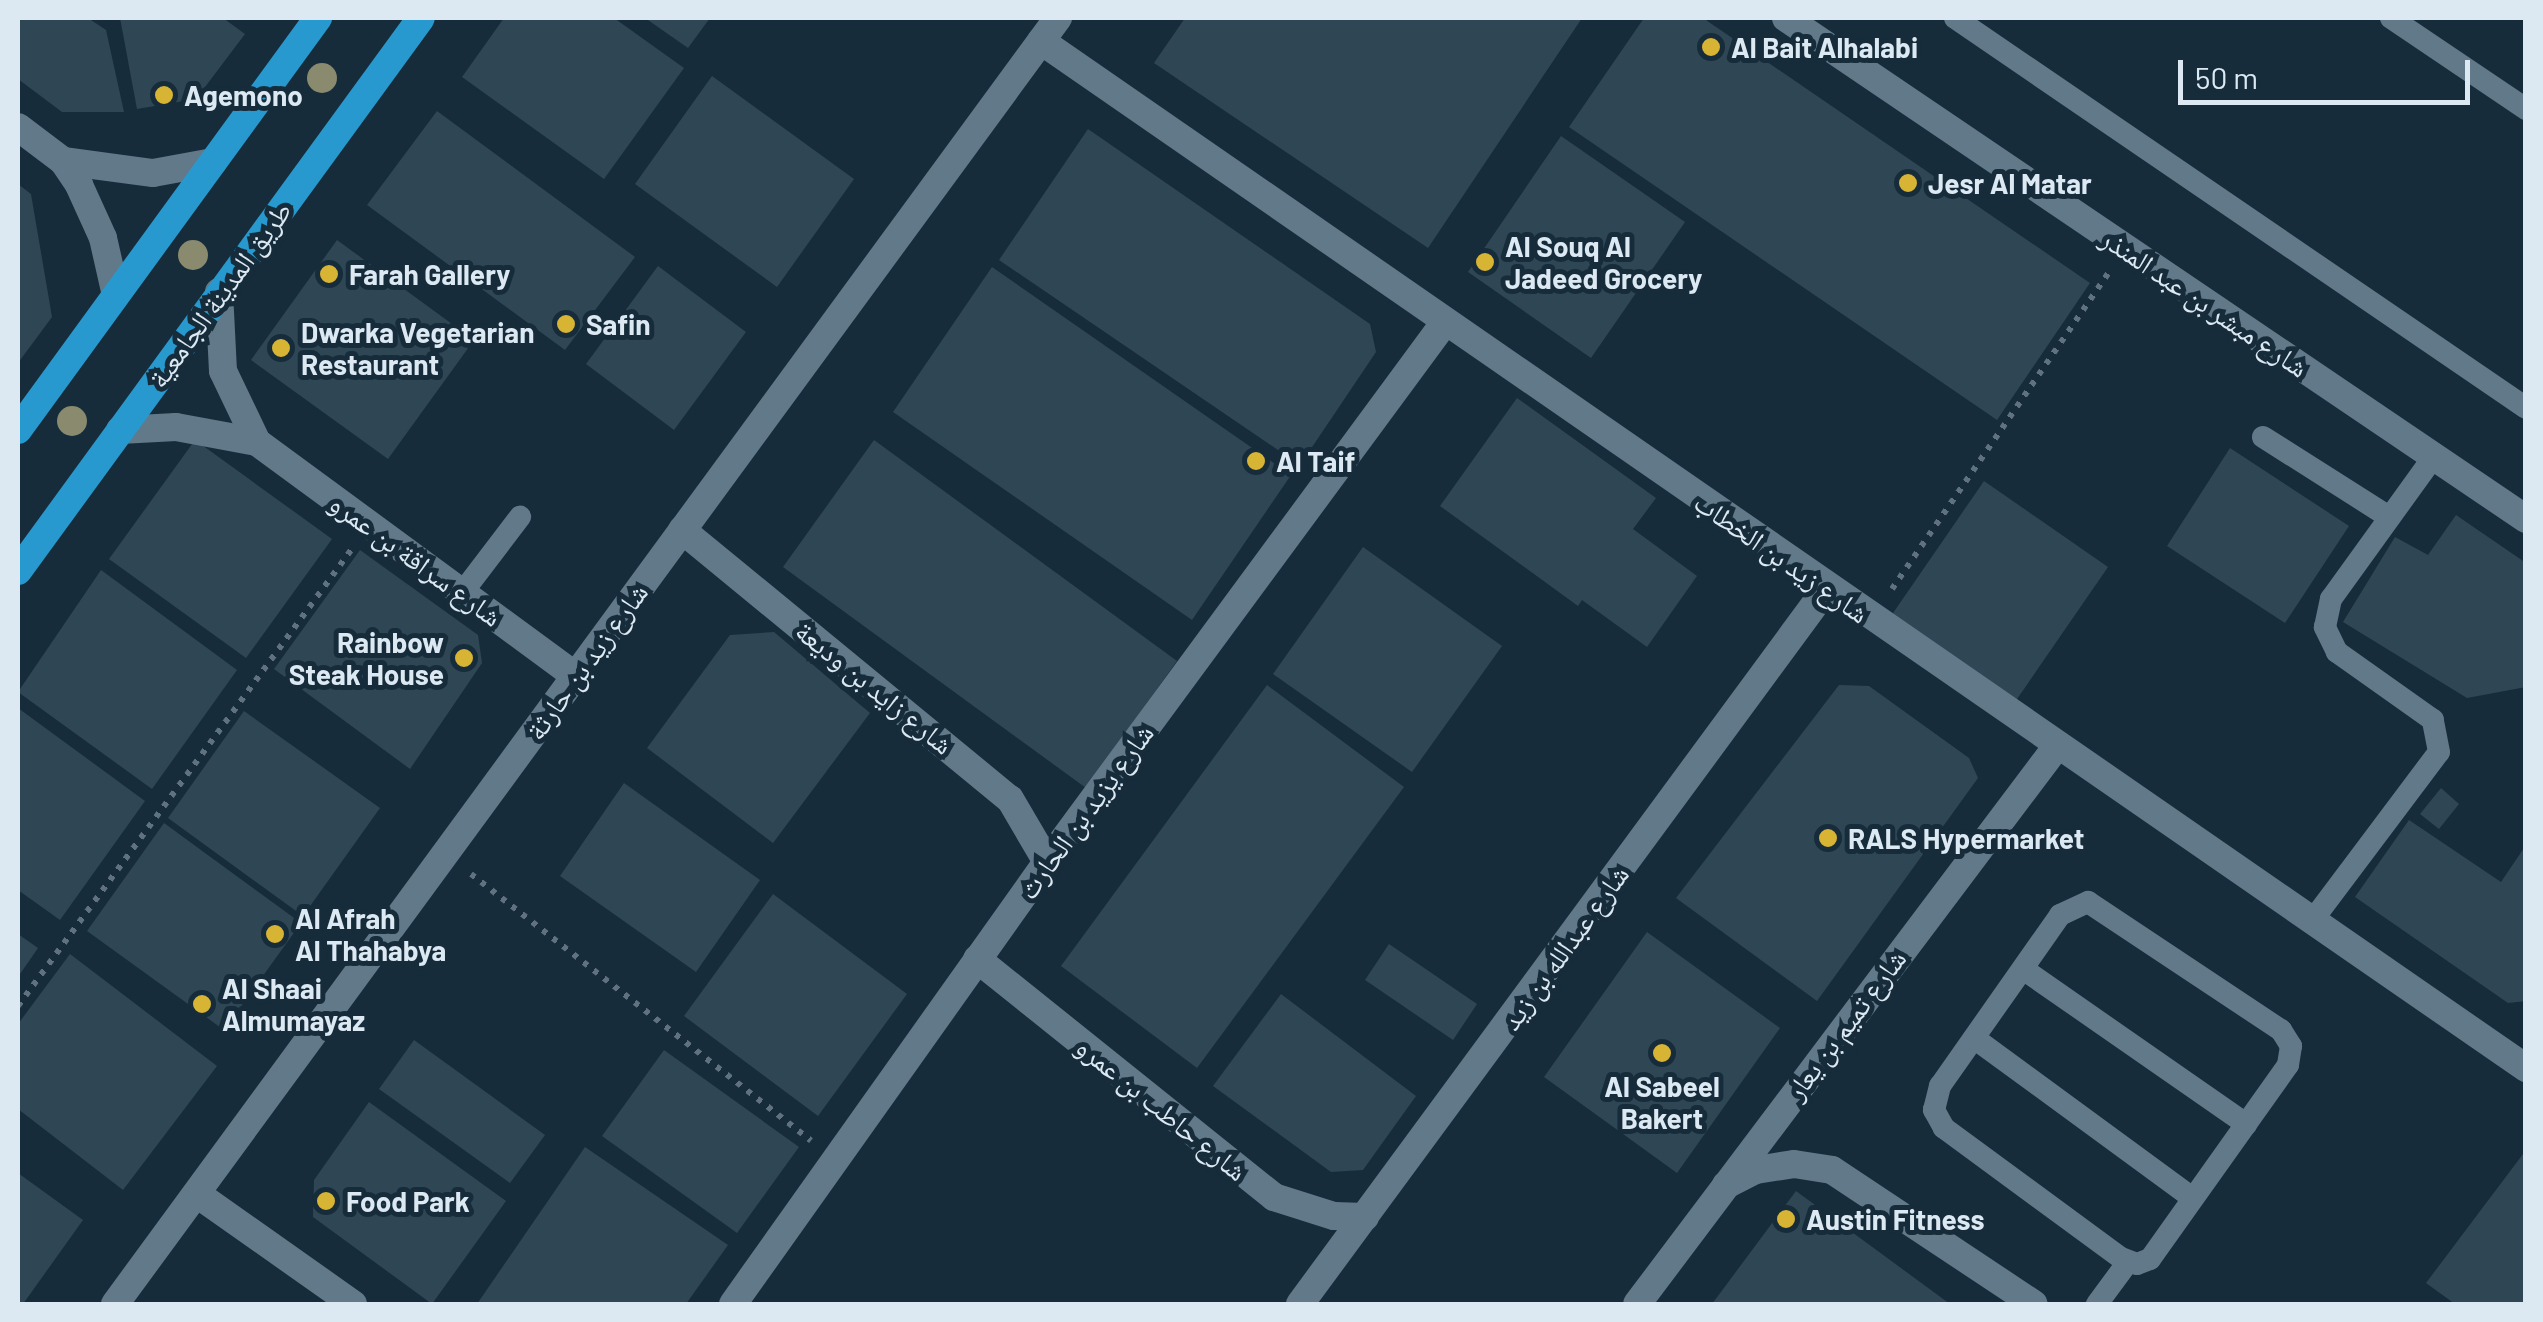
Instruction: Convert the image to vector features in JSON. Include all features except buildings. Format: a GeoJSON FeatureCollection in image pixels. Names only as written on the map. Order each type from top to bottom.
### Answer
{"type":"FeatureCollection","features":[{"type":"Feature","properties":{"kind":"main road"},"geometry":{"type":"LineString","coordinates":[[18,430],[318,18]]}},
{"type":"Feature","properties":{"kind":"main road","name":"طريق المدينة الجامعية"},"geometry":{"type":"LineString","coordinates":[[18,571],[421,18]]}},
{"type":"Feature","properties":{"kind":"street","name":"شارع زيد بن حارثة"},"geometry":{"type":"LineString","coordinates":[[115,1304],[1058,18]]}},
{"type":"Feature","properties":{"kind":"street","name":"شارع مبشر بن عبد المنذر"},"geometry":{"type":"LineString","coordinates":[[1786,18],[2526,519]]}},
{"type":"Feature","properties":{"kind":"street","name":"شارع زيد بن الخطاب"},"geometry":{"type":"LineString","coordinates":[[1041,41],[1872,619],[2524,1065]]}},
{"type":"Feature","properties":{"kind":"street"},"geometry":{"type":"LineString","coordinates":[[18,127],[63,161],[93,211],[116,295]]}},
{"type":"Feature","properties":{"kind":"street"},"geometry":{"type":"LineString","coordinates":[[63,161],[153,173],[213,162]]}},
{"type":"Feature","properties":{"kind":"street","name":"شارع سراقة بن عمرو"},"geometry":{"type":"LineString","coordinates":[[219,292],[223,371],[257,442]]}},
{"type":"Feature","properties":{"kind":"street","name":"شارع يزيد بن الحارث"},"geometry":{"type":"LineString","coordinates":[[732,1304],[1047,862],[1444,322]]}},
{"type":"Feature","properties":{"kind":"street","name":"شارع سراقة بن عمرو"},"geometry":{"type":"LineString","coordinates":[[120,430],[190,429],[257,442],[575,676]]}},
{"type":"Feature","properties":{"kind":"street","name":"شارع زايد بن وديعة"},"geometry":{"type":"LineString","coordinates":[[682,530],[1001,790],[1026,818],[1047,862]]}},
{"type":"Feature","properties":{"kind":"street","name":"شارع عبدالله بن زيد"},"geometry":{"type":"LineString","coordinates":[[1300,1304],[1828,588]]}},
{"type":"Feature","properties":{"kind":"street","name":"شارع تميم بن يعار"},"geometry":{"type":"LineString","coordinates":[[1637,1304],[1720,1188],[2057,746]]}},
{"type":"Feature","properties":{"kind":"street","name":"شارع حاطب بن عمرو"},"geometry":{"type":"LineString","coordinates":[[977,959],[1274,1197],[1334,1216],[1365,1216]]}},
{"type":"Feature","properties":{"kind":"street"},"geometry":{"type":"LineString","coordinates":[[1720,1188],[1774,1167],[1832,1170],[2034,1304]]}},
{"type":"Feature","properties":{"kind":"street"},"geometry":{"type":"LineString","coordinates":[[197,1194],[353,1304]]}},
{"type":"Feature","properties":{"kind":"lane"},"geometry":{"type":"LineString","coordinates":[[1956,18],[2526,408]]}},
{"type":"Feature","properties":{"kind":"lane"},"geometry":{"type":"LineString","coordinates":[[2391,18],[2526,109]]}},
{"type":"Feature","properties":{"kind":"lane"},"geometry":{"type":"LineString","coordinates":[[2264,437],[2389,517]]}},
{"type":"Feature","properties":{"kind":"lane"},"geometry":{"type":"LineString","coordinates":[[2312,921],[2433,762],[2441,740],[2433,720],[2338,652],[2325,627],[2331,600],[2434,456]]}},
{"type":"Feature","properties":{"kind":"lane"},"geometry":{"type":"LineString","coordinates":[[462,593],[520,517]]}},
{"type":"Feature","properties":{"kind":"lane"},"geometry":{"type":"LineString","coordinates":[[2088,902],[2281,1030],[2291,1046],[2288,1065],[2150,1259],[2128,1262],[1938,1120],[1935,1097],[2023,969],[2068,908],[2088,902]]}},
{"type":"Feature","properties":{"kind":"lane"},"geometry":{"type":"LineString","coordinates":[[2023,969],[2246,1124]]}},
{"type":"Feature","properties":{"kind":"lane"},"geometry":{"type":"LineString","coordinates":[[1974,1038],[2193,1198]]}},
{"type":"Feature","properties":{"kind":"lane"},"geometry":{"type":"LineString","coordinates":[[2098,1304],[2128,1262]]}},
{"type":"Feature","properties":{"kind":"path"},"geometry":{"type":"LineString","coordinates":[[1872,619],[2125,248]]}},
{"type":"Feature","properties":{"kind":"path"},"geometry":{"type":"LineString","coordinates":[[18,1006],[369,525]]}},
{"type":"Feature","properties":{"kind":"path"},"geometry":{"type":"LineString","coordinates":[[447,855],[835,1160]]}},
{"type":"Feature","properties":{"kind":"place","name":"Al Bait Alhalabi"},"geometry":{"type":"Point","coordinates":[1711,47]}},
{"type":"Feature","properties":{"kind":"place","name":"Agemono"},"geometry":{"type":"Point","coordinates":[164,95]}},
{"type":"Feature","properties":{"kind":"place","name":"Jesr Al Matar"},"geometry":{"type":"Point","coordinates":[1908,183]}},
{"type":"Feature","properties":{"kind":"place","name":"Al Souq Al Jadeed Grocery"},"geometry":{"type":"Point","coordinates":[1485,262]}},
{"type":"Feature","properties":{"kind":"place","name":"Farah Gallery"},"geometry":{"type":"Point","coordinates":[329,274]}},
{"type":"Feature","properties":{"kind":"place","name":"Safin"},"geometry":{"type":"Point","coordinates":[566,324]}},
{"type":"Feature","properties":{"kind":"place","name":"Dwarka Vegetarian Restaurant"},"geometry":{"type":"Point","coordinates":[281,348]}},
{"type":"Feature","properties":{"kind":"place","name":"Al Taif"},"geometry":{"type":"Point","coordinates":[1256,461]}},
{"type":"Feature","properties":{"kind":"place","name":"Rainbow Steak House"},"geometry":{"type":"Point","coordinates":[464,658]}},
{"type":"Feature","properties":{"kind":"place","name":"RALS Hypermarket"},"geometry":{"type":"Point","coordinates":[1828,838]}},
{"type":"Feature","properties":{"kind":"place","name":"Al Afrah Al Thahabya"},"geometry":{"type":"Point","coordinates":[275,934]}},
{"type":"Feature","properties":{"kind":"place","name":"Al Shaai Almumayaz"},"geometry":{"type":"Point","coordinates":[202,1004]}},
{"type":"Feature","properties":{"kind":"place","name":"Al Sabeel Bakert"},"geometry":{"type":"Point","coordinates":[1662,1053]}},
{"type":"Feature","properties":{"kind":"place","name":"Food Park"},"geometry":{"type":"Point","coordinates":[326,1201]}},
{"type":"Feature","properties":{"kind":"place","name":"Austin Fitness"},"geometry":{"type":"Point","coordinates":[1786,1219]}}]}
